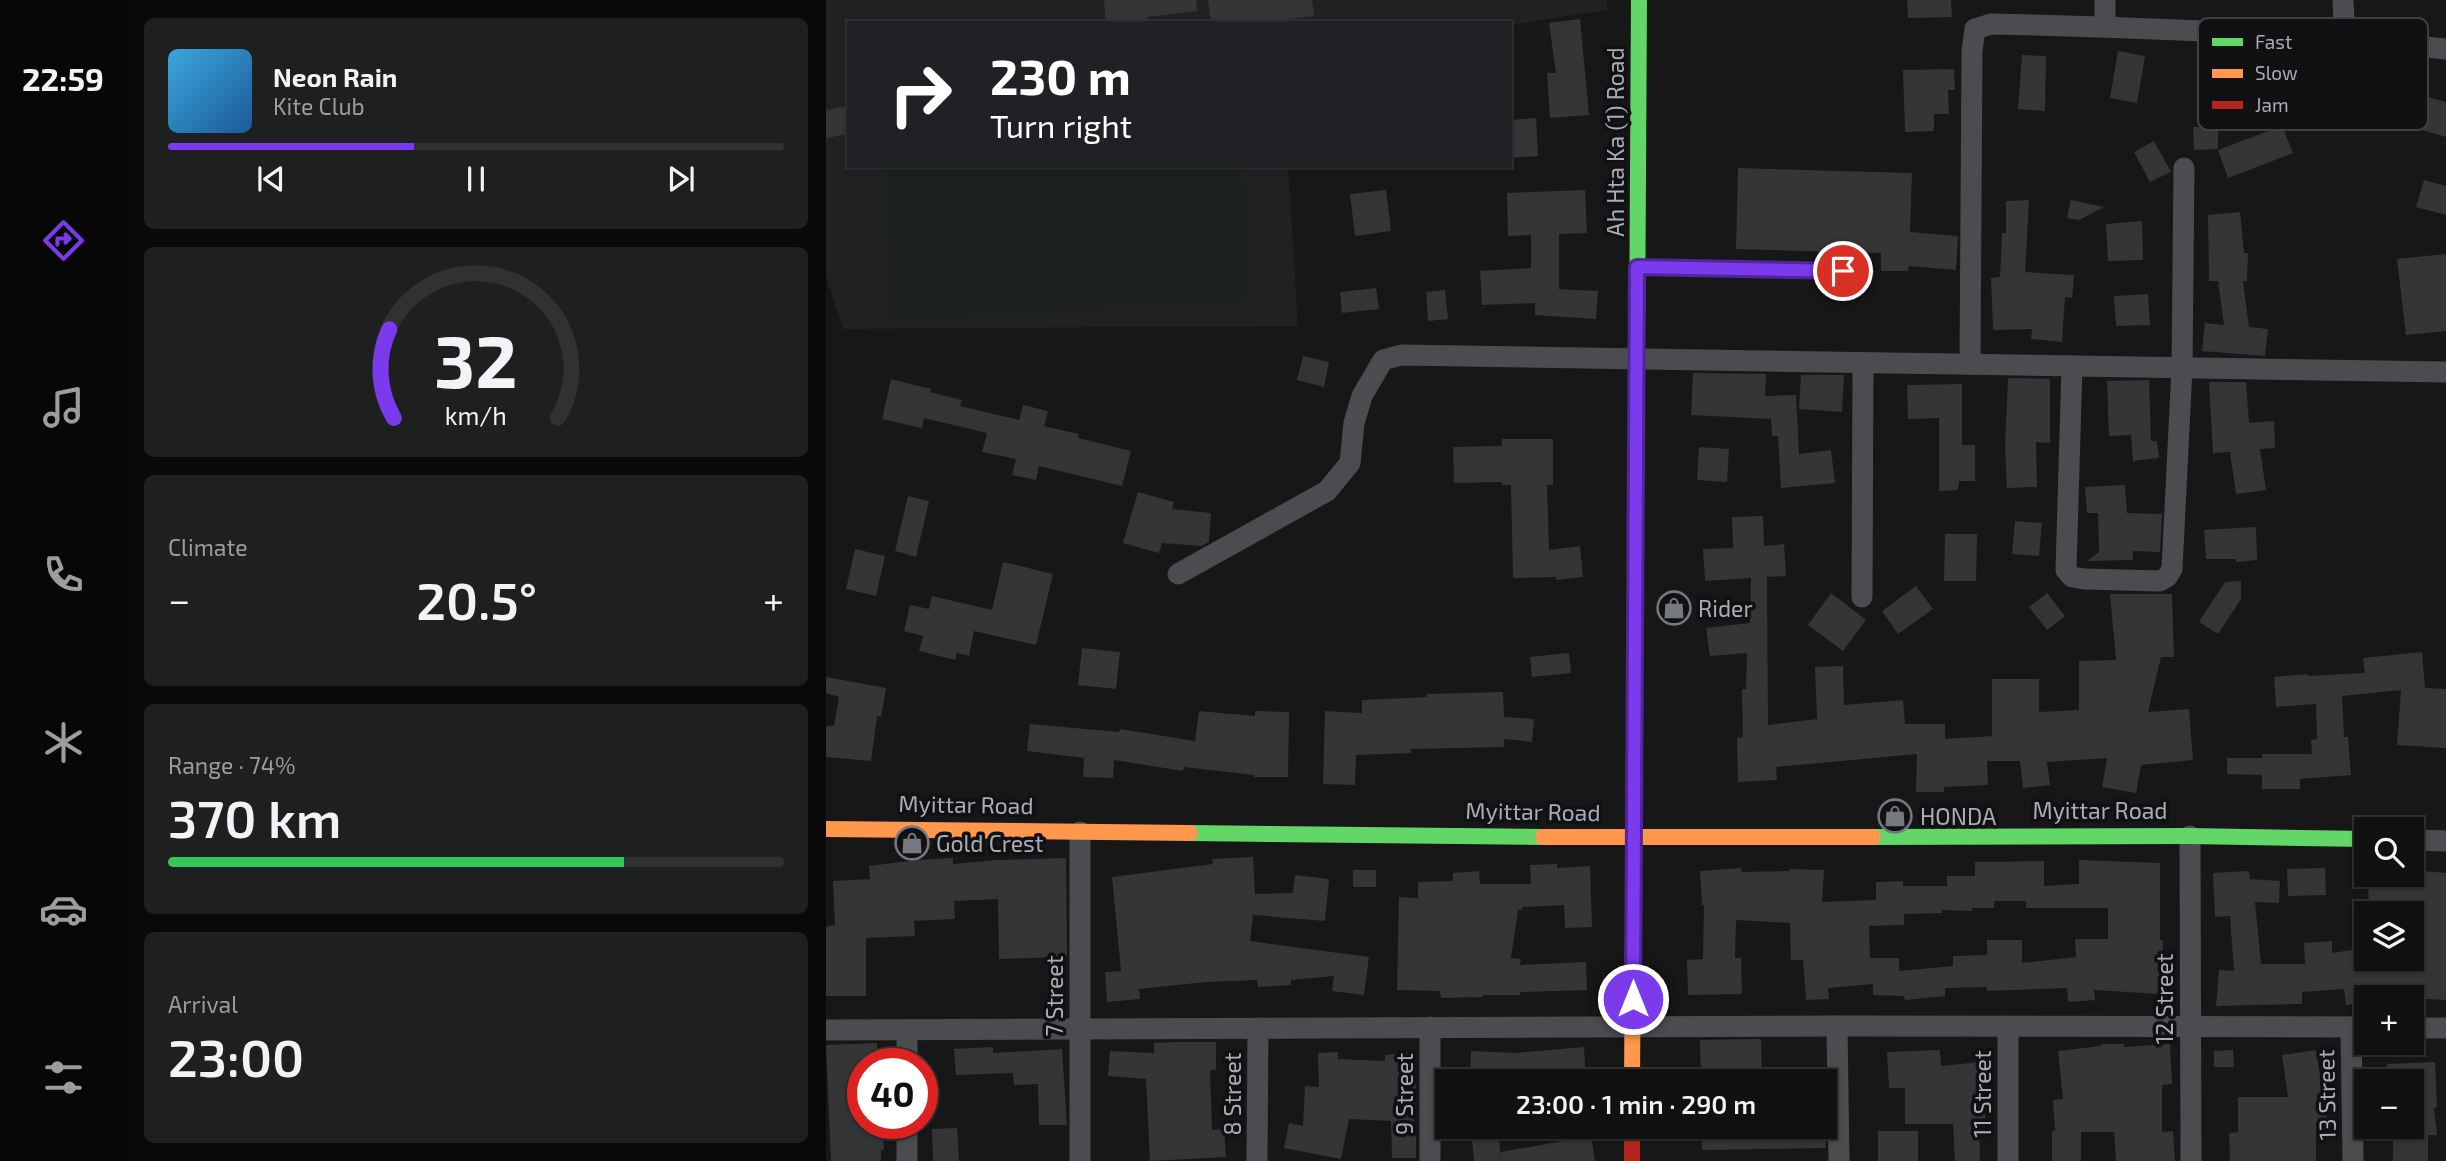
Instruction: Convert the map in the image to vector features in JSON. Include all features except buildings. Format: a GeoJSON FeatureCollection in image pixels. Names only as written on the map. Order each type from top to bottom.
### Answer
{"type":"FeatureCollection","features":[{"type":"Feature","properties":{"kind":"street","name":"Ah Hta Ka (1) Road"},"geometry":{"type":"LineString","coordinates":[[1632,1069],[1639,0]]}},
{"type":"Feature","properties":{"kind":"street"},"geometry":{"type":"LineString","coordinates":[[2105,0],[2105,27]]}},
{"type":"Feature","properties":{"kind":"street"},"geometry":{"type":"LineString","coordinates":[[2343,0],[2344,18]]}},
{"type":"Feature","properties":{"kind":"street"},"geometry":{"type":"LineString","coordinates":[[1970,365],[1972,51],[1975,29],[1991,24],[2198,31]]}},
{"type":"Feature","properties":{"kind":"street"},"geometry":{"type":"LineString","coordinates":[[2428,47],[2446,49]]}},
{"type":"Feature","properties":{"kind":"street"},"geometry":{"type":"LineString","coordinates":[[2072,366],[2066,570],[2072,577],[2084,579],[2160,582],[2172,569],[2182,368],[2184,168]]}},
{"type":"Feature","properties":{"kind":"street"},"geometry":{"type":"LineString","coordinates":[[1178,574],[1327,491],[1350,464],[1354,423],[1371,378],[1384,360],[1401,355],[2446,372]]}},
{"type":"Feature","properties":{"kind":"street"},"geometry":{"type":"LineString","coordinates":[[1862,597],[1863,363]]}},
{"type":"Feature","properties":{"kind":"street","name":"Myittar Road"},"geometry":{"type":"LineString","coordinates":[[826,829],[1633,838],[2190,836],[2354,839]]}},
{"type":"Feature","properties":{"kind":"street","name":"7 Street"},"geometry":{"type":"LineString","coordinates":[[1080,832],[1080,1161]]}},
{"type":"Feature","properties":{"kind":"street","name":"12 Street"},"geometry":{"type":"LineString","coordinates":[[2190,836],[2191,1161]]}},
{"type":"Feature","properties":{"kind":"street"},"geometry":{"type":"LineString","coordinates":[[2424,840],[2446,841]]}},
{"type":"Feature","properties":{"kind":"street"},"geometry":{"type":"LineString","coordinates":[[826,1030],[1632,1026],[2354,1027]]}},
{"type":"Feature","properties":{"kind":"street"},"geometry":{"type":"LineString","coordinates":[[1837,1026],[1839,1161]]}},
{"type":"Feature","properties":{"kind":"street","name":"11 Street"},"geometry":{"type":"LineString","coordinates":[[2008,1026],[2008,1161]]}},
{"type":"Feature","properties":{"kind":"street","name":"9 Street"},"geometry":{"type":"LineString","coordinates":[[1430,1027],[1430,1161]]}},
{"type":"Feature","properties":{"kind":"street","name":"8 Street"},"geometry":{"type":"LineString","coordinates":[[1257,1161],[1258,1028]]}},
{"type":"Feature","properties":{"kind":"street"},"geometry":{"type":"LineString","coordinates":[[2424,1028],[2446,1028]]}},
{"type":"Feature","properties":{"kind":"street"},"geometry":{"type":"LineString","coordinates":[[907,1030],[907,1048]]}},
{"type":"Feature","properties":{"kind":"street","name":"13 Street"},"geometry":{"type":"LineString","coordinates":[[2353,1161],[2357,1055]]}},
{"type":"Feature","properties":{"kind":"street"},"geometry":{"type":"LineString","coordinates":[[907,1139],[908,1161]]}},
{"type":"Feature","properties":{"kind":"street"},"geometry":{"type":"LineString","coordinates":[[1632,1139],[1632,1161]]}},
{"type":"Feature","properties":{"kind":"lane"},"geometry":{"type":"LineString","coordinates":[[1637,267],[1869,272]]}},
{"type":"Feature","properties":{"kind":"shaded area"},"geometry":{"type":"Polygon","coordinates":[[[826,0],[1607,0],[1607,10],[1512,25],[1512,21],[847,21],[847,168],[1288,168],[1298,326],[843,329],[826,276],[826,0]]]}},
{"type":"Feature","properties":{"kind":"shaded area"},"geometry":{"type":"Polygon","coordinates":[[[885,168],[1242,168],[1249,300],[893,321],[885,168]]]}},
{"type":"Feature","properties":{"kind":"traffic: fast"},"geometry":{"type":"LineString","coordinates":[[1636,519],[1639,0]]}},
{"type":"Feature","properties":{"kind":"traffic: fast"},"geometry":{"type":"LineString","coordinates":[[1190,833],[1543,837]]}},
{"type":"Feature","properties":{"kind":"traffic: fast"},"geometry":{"type":"LineString","coordinates":[[1873,837],[2190,836],[2354,839]]}},
{"type":"Feature","properties":{"kind":"traffic: slow"},"geometry":{"type":"LineString","coordinates":[[1632,1069],[1636,519]]}},
{"type":"Feature","properties":{"kind":"traffic: slow"},"geometry":{"type":"LineString","coordinates":[[826,829],[1190,833]]}},
{"type":"Feature","properties":{"kind":"traffic: slow"},"geometry":{"type":"LineString","coordinates":[[1543,837],[1873,837]]}},
{"type":"Feature","properties":{"kind":"traffic: jam"},"geometry":{"type":"LineString","coordinates":[[1632,1139],[1632,1161]]}},
{"type":"Feature","properties":{"kind":"place","name":"Rider"},"geometry":{"type":"Point","coordinates":[1674,608]}},
{"type":"Feature","properties":{"kind":"place","name":"HONDA"},"geometry":{"type":"Point","coordinates":[1895,816]}},
{"type":"Feature","properties":{"kind":"place","name":"Gold Crest"},"geometry":{"type":"Point","coordinates":[912,843]}},
{"type":"Feature","properties":{"kind":"route"},"geometry":{"type":"LineString","coordinates":[[1633,999],[1637,267],[1843,271]]}}]}
